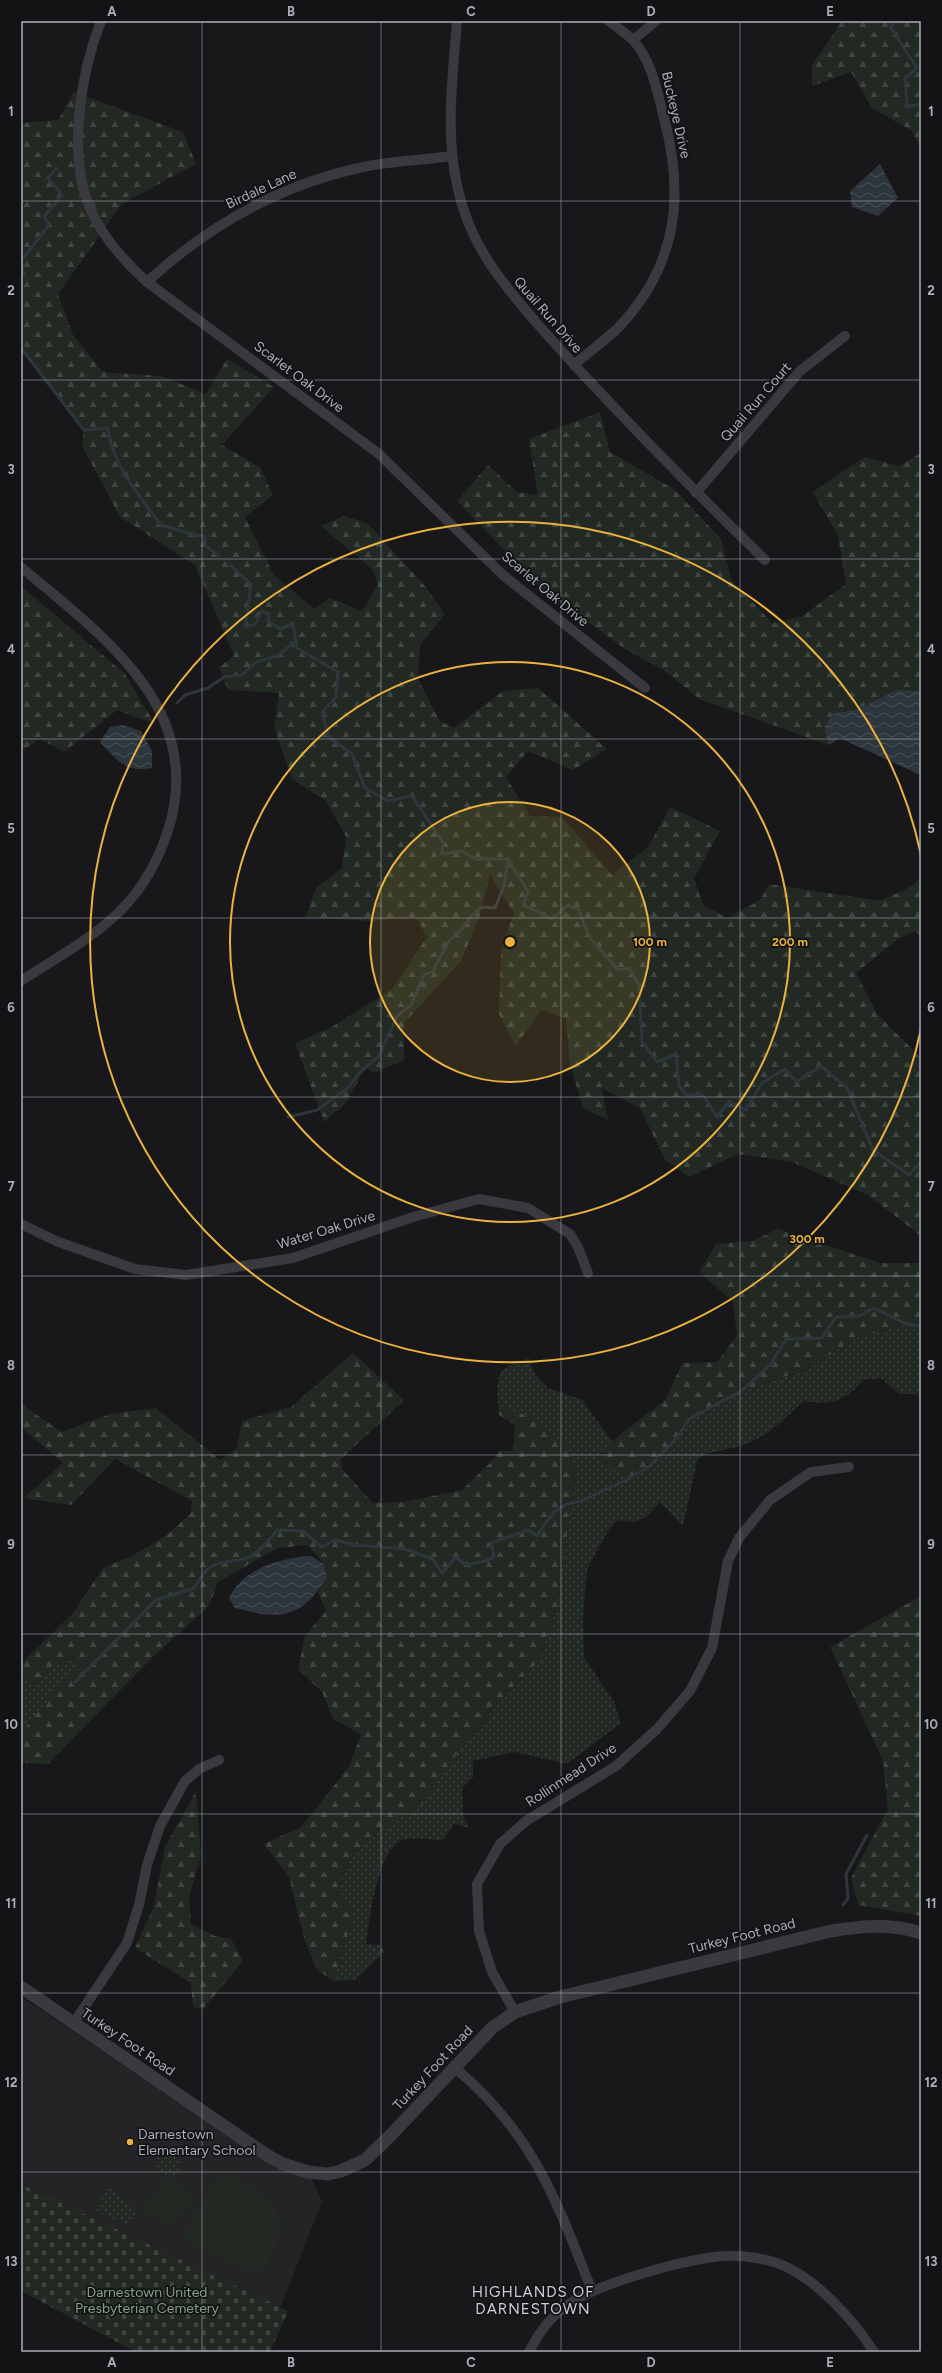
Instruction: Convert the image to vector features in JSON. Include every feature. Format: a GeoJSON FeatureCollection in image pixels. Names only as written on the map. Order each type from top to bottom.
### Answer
{"type":"FeatureCollection","features":[{"type":"Feature","properties":{"kind":"street","name":"Scarlet Oak Drive"},"geometry":{"type":"LineString","coordinates":[[101,21],[85,71],[79,126],[80,167],[91,210],[112,246],[129,266],[147,282],[379,454],[504,576],[645,688]]}},
{"type":"Feature","properties":{"kind":"street","name":"Quail Run Drive"},"geometry":{"type":"LineString","coordinates":[[457,21],[451,108],[452,156],[463,209],[477,245],[503,285],[574,365],[696,493],[765,560]]}},
{"type":"Feature","properties":{"kind":"street","name":"Buckeye Drive"},"geometry":{"type":"LineString","coordinates":[[574,365],[617,328],[638,303],[655,276],[672,231],[676,204],[676,184],[672,148],[651,70],[633,40],[609,21]]}},
{"type":"Feature","properties":{"kind":"street"},"geometry":{"type":"LineString","coordinates":[[633,40],[656,21]]}},
{"type":"Feature","properties":{"kind":"street","name":"Birdale Lane"},"geometry":{"type":"LineString","coordinates":[[147,282],[179,252],[219,224],[298,185],[368,166],[452,156]]}},
{"type":"Feature","properties":{"kind":"street","name":"Quail Run Court"},"geometry":{"type":"LineString","coordinates":[[696,493],[800,371],[844,336]]}},
{"type":"Feature","properties":{"kind":"street"},"geometry":{"type":"LineString","coordinates":[[21,981],[100,928],[118,913],[142,886],[155,866],[164,845],[176,801],[178,765],[168,728],[159,706],[142,682],[112,646],[22,570]]}},
{"type":"Feature","properties":{"kind":"street","name":"Water Oak Drive"},"geometry":{"type":"LineString","coordinates":[[21,1224],[56,1241],[135,1270],[186,1275],[293,1258],[413,1217],[479,1199],[528,1208],[570,1234],[578,1247],[588,1273]]}},
{"type":"Feature","properties":{"kind":"street","name":"Rollinmead Drive"},"geometry":{"type":"LineString","coordinates":[[515,2012],[492,1972],[479,1931],[477,1884],[500,1844],[526,1821],[616,1766],[657,1729],[690,1691],[712,1648],[728,1561],[739,1538],[770,1500],[811,1472],[849,1467]]}},
{"type":"Feature","properties":{"kind":"street"},"geometry":{"type":"LineString","coordinates":[[73,2024],[127,1943],[139,1905],[147,1864],[160,1826],[185,1782],[199,1769],[219,1760]]}},
{"type":"Feature","properties":{"kind":"street","name":"Turkey Foot Road"},"geometry":{"type":"LineString","coordinates":[[21,1987],[268,2156],[283,2164],[308,2172],[328,2174],[341,2171],[365,2160],[390,2136],[492,2028],[515,2012],[567,1995],[831,1931],[868,1925],[888,1925],[921,1932]]}},
{"type":"Feature","properties":{"kind":"street"},"geometry":{"type":"LineString","coordinates":[[454,2067],[491,2100],[535,2158],[559,2206],[592,2291]]}},
{"type":"Feature","properties":{"kind":"street"},"geometry":{"type":"LineString","coordinates":[[529,2352],[538,2334],[550,2320],[571,2302],[592,2291],[651,2272],[704,2259],[725,2256],[750,2257],[776,2263],[797,2272],[829,2296],[874,2352]]}},
{"type":"Feature","properties":{"kind":"shaded area","name":"Darnestown Elementary School"},"geometry":{"type":"Polygon","coordinates":[[[23,1998],[276,2168],[311,2177],[322,2202],[280,2308],[21,2184],[21,2001],[23,1998]]]}},
{"type":"Feature","properties":{"kind":"green space"},"geometry":{"type":"Polygon","coordinates":[[[842,21],[921,21],[921,150],[912,131],[872,108],[851,72],[812,86],[812,65],[842,21]]]}},
{"type":"Feature","properties":{"kind":"green space"},"geometry":{"type":"Polygon","coordinates":[[[74,92],[183,132],[196,164],[122,204],[58,294],[73,335],[103,372],[161,376],[206,394],[227,359],[274,387],[222,445],[260,467],[273,495],[245,517],[273,574],[314,609],[330,598],[362,611],[378,585],[373,570],[321,526],[344,516],[367,523],[425,586],[445,614],[420,645],[418,679],[440,721],[454,728],[503,691],[538,688],[607,749],[573,770],[528,751],[506,777],[530,816],[562,817],[612,875],[648,847],[670,807],[720,831],[694,878],[703,905],[727,918],[760,900],[769,884],[880,901],[910,887],[921,877],[921,936],[915,931],[898,939],[856,973],[877,1014],[921,1058],[921,1236],[868,1195],[792,1162],[738,1154],[689,1177],[665,1160],[640,1108],[602,1088],[608,1120],[583,1108],[570,1065],[566,1019],[541,1010],[516,1046],[499,1014],[501,950],[514,913],[490,875],[479,918],[461,961],[404,1023],[404,1060],[375,1073],[365,1068],[345,1104],[324,1122],[295,1043],[330,1028],[392,989],[427,937],[416,917],[370,921],[306,917],[316,888],[342,868],[346,837],[326,801],[292,779],[274,727],[279,693],[228,690],[219,667],[234,656],[195,565],[120,517],[82,446],[84,430],[21,348],[21,123],[58,120],[74,92]]]}},
{"type":"Feature","properties":{"kind":"green space"},"geometry":{"type":"Polygon","coordinates":[[[600,412],[610,452],[674,489],[721,539],[731,579],[772,623],[801,617],[846,584],[838,536],[813,492],[864,457],[899,466],[921,453],[921,691],[897,690],[858,709],[832,714],[824,727],[829,745],[699,699],[665,671],[625,649],[538,585],[457,501],[488,465],[517,492],[538,495],[529,439],[600,412]]]}},
{"type":"Feature","properties":{"kind":"green space"},"geometry":{"type":"Polygon","coordinates":[[[23,588],[124,673],[155,724],[117,710],[64,752],[40,739],[21,751],[21,590],[23,588]]]}},
{"type":"Feature","properties":{"kind":"green space"},"geometry":{"type":"Polygon","coordinates":[[[778,1229],[880,1263],[921,1263],[921,1326],[906,1324],[855,1339],[805,1370],[741,1391],[689,1419],[675,1440],[650,1466],[628,1479],[596,1457],[612,1441],[666,1399],[682,1363],[717,1362],[737,1336],[733,1302],[699,1272],[716,1244],[752,1241],[778,1229]]]}},
{"type":"Feature","properties":{"kind":"green space"},"geometry":{"type":"Polygon","coordinates":[[[906,1324],[921,1326],[921,1398],[917,1394],[899,1394],[881,1378],[863,1380],[850,1394],[836,1401],[822,1403],[803,1401],[774,1428],[758,1439],[740,1446],[713,1452],[698,1458],[683,1526],[660,1502],[651,1513],[642,1519],[631,1522],[617,1520],[607,1532],[587,1570],[583,1620],[584,1657],[614,1702],[621,1723],[567,1764],[515,1752],[473,1761],[473,1778],[462,1788],[463,1814],[469,1828],[454,1824],[443,1840],[410,1838],[396,1844],[388,1854],[377,1884],[366,1944],[380,1945],[384,1952],[355,1980],[334,1981],[354,1912],[337,1888],[349,1861],[376,1833],[420,1806],[454,1757],[516,1683],[540,1660],[555,1615],[576,1471],[533,1418],[498,1405],[498,1384],[501,1372],[510,1365],[529,1358],[535,1375],[548,1388],[582,1400],[612,1441],[596,1457],[629,1479],[650,1466],[675,1440],[689,1419],[741,1391],[806,1370],[855,1339],[906,1324]]]}},
{"type":"Feature","properties":{"kind":"green space"},"geometry":{"type":"Polygon","coordinates":[[[353,1353],[404,1400],[341,1459],[342,1469],[373,1503],[404,1502],[462,1490],[495,1458],[499,1451],[513,1451],[515,1425],[499,1415],[498,1405],[533,1418],[569,1447],[576,1471],[555,1615],[540,1660],[516,1683],[454,1757],[420,1807],[376,1833],[349,1861],[337,1888],[354,1912],[334,1981],[317,1970],[305,1941],[289,1877],[264,1844],[301,1827],[349,1767],[361,1734],[333,1719],[322,1692],[298,1669],[305,1636],[326,1611],[318,1592],[327,1577],[324,1564],[308,1545],[278,1548],[218,1582],[209,1606],[153,1657],[48,1764],[21,1763],[21,1728],[24,1729],[54,1693],[80,1667],[70,1656],[33,1685],[21,1678],[21,1664],[73,1613],[103,1568],[132,1556],[167,1535],[191,1513],[192,1501],[115,1459],[71,1505],[24,1498],[63,1463],[21,1427],[21,1404],[62,1432],[110,1414],[156,1408],[220,1460],[237,1448],[242,1421],[291,1407],[353,1353]]]}},
{"type":"Feature","properties":{"kind":"green space"},"geometry":{"type":"Polygon","coordinates":[[[921,1596],[921,1916],[858,1905],[851,1878],[888,1809],[883,1761],[830,1647],[921,1596]]]}},
{"type":"Feature","properties":{"kind":"green space"},"geometry":{"type":"Polygon","coordinates":[[[70,1656],[81,1667],[54,1693],[24,1729],[21,1728],[21,1678],[33,1685],[70,1656]]]}},
{"type":"Feature","properties":{"kind":"green space"},"geometry":{"type":"Polygon","coordinates":[[[196,1791],[201,1856],[189,1897],[191,1924],[215,1936],[231,1939],[243,1961],[203,2009],[193,2007],[191,1983],[135,1948],[154,1906],[165,1847],[196,1791]]]}},
{"type":"Feature","properties":{"kind":"green space"},"geometry":{"type":"Polygon","coordinates":[[[164,2148],[183,2161],[173,2179],[153,2165],[164,2148]]]}},
{"type":"Feature","properties":{"kind":"green space"},"geometry":{"type":"Polygon","coordinates":[[[222,2171],[245,2183],[271,2201],[282,2223],[274,2249],[260,2275],[187,2243],[184,2232],[222,2171]]]}},
{"type":"Feature","properties":{"kind":"green space"},"geometry":{"type":"Polygon","coordinates":[[[166,2175],[195,2194],[172,2228],[143,2209],[166,2175]]]}},
{"type":"Feature","properties":{"kind":"green space","name":"Darnestown United Presbyterian Cemetery"},"geometry":{"type":"Polygon","coordinates":[[[21,2184],[288,2311],[270,2352],[136,2352],[21,2291],[21,2184]]]}},
{"type":"Feature","properties":{"kind":"green space"},"geometry":{"type":"Polygon","coordinates":[[[108,2187],[138,2210],[129,2226],[95,2210],[108,2187]]]}},
{"type":"Feature","properties":{"kind":"water"},"geometry":{"type":"Polygon","coordinates":[[[880,164],[898,198],[878,216],[852,207],[850,191],[880,164]]]}},
{"type":"Feature","properties":{"kind":"water"},"geometry":{"type":"Polygon","coordinates":[[[897,690],[921,691],[921,771],[918,774],[840,738],[829,745],[824,727],[832,714],[858,709],[897,690]]]}},
{"type":"Feature","properties":{"kind":"water"},"geometry":{"type":"Polygon","coordinates":[[[123,725],[141,731],[152,751],[152,768],[135,769],[122,764],[100,742],[110,727],[123,725]]]}},
{"type":"Feature","properties":{"kind":"water"},"geometry":{"type":"Polygon","coordinates":[[[311,1556],[324,1564],[327,1577],[308,1601],[299,1608],[288,1613],[277,1615],[251,1612],[235,1608],[229,1598],[235,1588],[244,1579],[264,1566],[288,1559],[311,1556]]]}},
{"type":"Feature","properties":{"kind":"waterway"},"geometry":{"type":"LineString","coordinates":[[894,21],[891,28],[917,68],[905,78],[907,107],[921,104]]}},
{"type":"Feature","properties":{"kind":"waterway"},"geometry":{"type":"LineString","coordinates":[[21,261],[49,225],[44,217],[62,195],[48,178],[57,168]]}},
{"type":"Feature","properties":{"kind":"waterway"},"geometry":{"type":"LineString","coordinates":[[21,261],[24,275],[21,277]]}},
{"type":"Feature","properties":{"kind":"waterway"},"geometry":{"type":"LineString","coordinates":[[21,348],[84,430],[108,428],[115,455],[128,480],[161,525],[204,536],[206,546],[219,556]]}},
{"type":"Feature","properties":{"kind":"waterway"},"geometry":{"type":"LineString","coordinates":[[231,566],[251,584],[245,627],[255,625],[261,611],[269,614],[268,621],[280,629],[293,624],[297,648],[338,672],[336,697],[322,712],[329,737],[352,754],[365,788],[388,801],[412,796],[444,844],[441,854],[462,851],[476,859],[508,859],[528,892],[523,905],[552,919],[568,905],[578,909],[590,938],[618,970],[629,968],[639,985],[642,1041],[657,1062],[676,1054],[679,1086],[687,1095],[703,1095],[717,1117],[729,1101],[746,1110],[762,1083],[785,1069],[797,1082],[821,1066],[847,1088],[873,1150],[909,1175],[921,1162]]}},
{"type":"Feature","properties":{"kind":"waterway"},"geometry":{"type":"LineString","coordinates":[[177,703],[185,695],[208,688],[224,677],[242,675],[256,662],[277,656],[296,641]]}},
{"type":"Feature","properties":{"kind":"waterway"},"geometry":{"type":"LineString","coordinates":[[288,1117],[317,1110],[349,1087],[359,1073],[379,1056],[397,1016],[411,1005],[424,975],[433,971],[448,942],[464,927],[472,915],[482,907],[495,908],[504,886],[508,859]]}},
{"type":"Feature","properties":{"kind":"waterway"},"geometry":{"type":"LineString","coordinates":[[75,1682],[156,1600],[194,1588],[206,1571],[216,1564],[247,1558],[255,1554],[264,1546],[277,1530],[303,1531],[322,1547],[335,1540],[355,1545],[405,1549],[433,1559],[442,1573],[456,1557],[466,1565],[486,1561],[494,1557],[491,1543],[528,1530],[537,1536],[549,1518],[559,1508],[571,1503],[579,1502],[628,1479],[650,1466],[675,1440],[689,1419],[741,1391],[770,1365],[786,1339],[822,1338],[836,1317],[859,1316],[874,1308],[906,1324],[921,1326]]}},
{"type":"Feature","properties":{"kind":"waterway"},"geometry":{"type":"LineString","coordinates":[[843,1905],[848,1898],[846,1874],[867,1835]]}},
{"type":"Feature","properties":{"kind":"place","name":"Darnestown Elementary School"},"geometry":{"type":"Point","coordinates":[130,2142]}},
{"type":"Feature","properties":{"kind":"district","name":"HIGHLANDS OF DARNESTOWN"},"geometry":{"type":"Point","coordinates":[533,2300]}}]}
